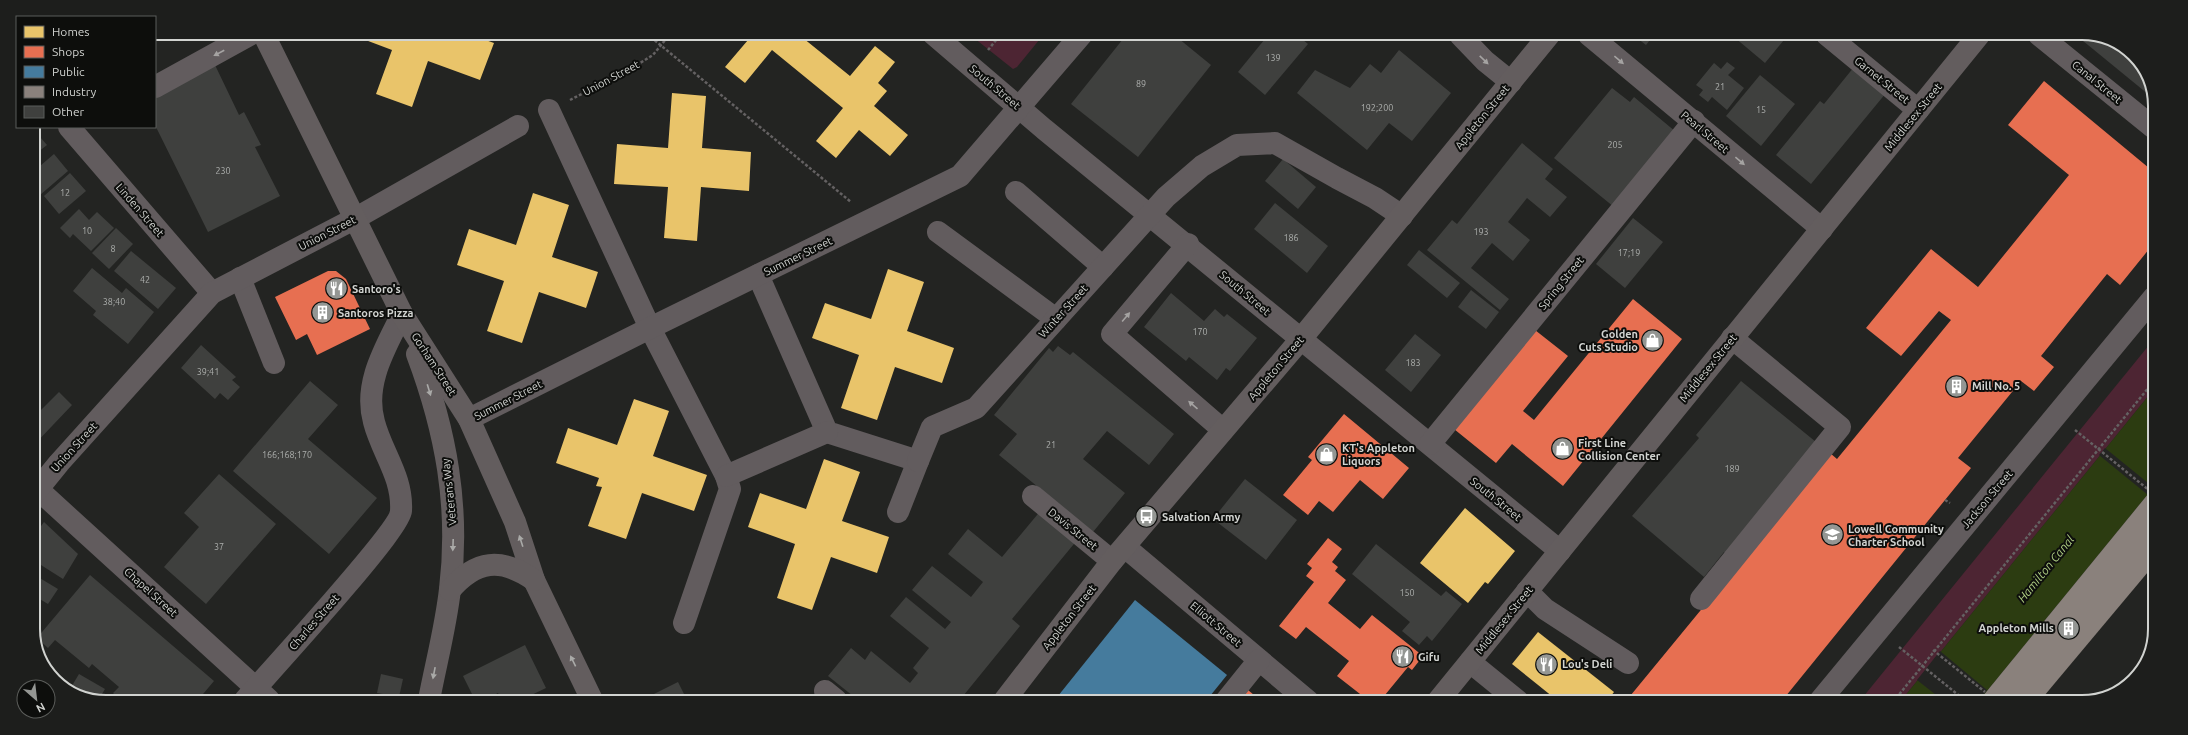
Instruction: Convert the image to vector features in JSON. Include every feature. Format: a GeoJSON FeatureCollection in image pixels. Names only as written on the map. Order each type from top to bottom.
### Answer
{"type":"FeatureCollection","features":[{"type":"Feature","properties":{"kind":"main road","name":"Gorham Street"},"geometry":{"type":"LineString","coordinates":[[267,40],[356,218],[402,314],[469,419],[515,522],[534,580],[586,695]]}},
{"type":"Feature","properties":{"kind":"main road","name":"Appleton Street"},"geometry":{"type":"LineString","coordinates":[[1009,695],[1119,554],[1301,339],[1546,40]]}},
{"type":"Feature","properties":{"kind":"main road","name":"Middlesex Street"},"geometry":{"type":"LineString","coordinates":[[1443,695],[1975,40]]}},
{"type":"Feature","properties":{"kind":"main road","name":"Veterans Way"},"geometry":{"type":"LineString","coordinates":[[402,314],[434,404],[450,475],[454,518],[450,590],[430,695]]}},
{"type":"Feature","properties":{"kind":"main road"},"geometry":{"type":"LineString","coordinates":[[450,590],[463,576],[480,567],[499,564],[518,569],[534,580]]}},
{"type":"Feature","properties":{"kind":"street"},"geometry":{"type":"LineString","coordinates":[[156,86],[240,40]]}},
{"type":"Feature","properties":{"kind":"street","name":"South Street"},"geometry":{"type":"LineString","coordinates":[[940,40],[1020,108],[1150,215],[1188,244],[1301,339],[1560,551]]}},
{"type":"Feature","properties":{"kind":"street","name":"Summer Street"},"geometry":{"type":"LineString","coordinates":[[469,419],[650,328],[960,176],[1077,40]]}},
{"type":"Feature","properties":{"kind":"street"},"geometry":{"type":"LineString","coordinates":[[1465,40],[1485,61],[1511,82]]}},
{"type":"Feature","properties":{"kind":"street","name":"Pearl Street"},"geometry":{"type":"LineString","coordinates":[[1595,40],[1822,229]]}},
{"type":"Feature","properties":{"kind":"street","name":"Garnet Street"},"geometry":{"type":"LineString","coordinates":[[1834,40],[1918,110]]}},
{"type":"Feature","properties":{"kind":"street","name":"Canal Street"},"geometry":{"type":"LineString","coordinates":[[2044,40],[2148,123]]}},
{"type":"Feature","properties":{"kind":"street"},"geometry":{"type":"LineString","coordinates":[[549,110],[650,328],[726,476],[730,489],[684,624]]}},
{"type":"Feature","properties":{"kind":"street","name":"Spring Street"},"geometry":{"type":"LineString","coordinates":[[1430,444],[1694,122]]}},
{"type":"Feature","properties":{"kind":"street","name":"Union Street"},"geometry":{"type":"LineString","coordinates":[[40,483],[212,293],[356,218],[518,126]]}},
{"type":"Feature","properties":{"kind":"street","name":"Linden Street"},"geometry":{"type":"LineString","coordinates":[[74,128],[212,293]]}},
{"type":"Feature","properties":{"kind":"street","name":"Winter Street"},"geometry":{"type":"LineString","coordinates":[[918,461],[932,427],[976,408],[1166,197],[1202,166],[1237,145],[1275,143],[1375,198],[1402,216]]}},
{"type":"Feature","properties":{"kind":"street"},"geometry":{"type":"LineString","coordinates":[[1016,192],[1103,268]]}},
{"type":"Feature","properties":{"kind":"street"},"geometry":{"type":"LineString","coordinates":[[938,232],[1056,319]]}},
{"type":"Feature","properties":{"kind":"street"},"geometry":{"type":"LineString","coordinates":[[1188,244],[1112,334],[1223,430]]}},
{"type":"Feature","properties":{"kind":"street"},"geometry":{"type":"LineString","coordinates":[[758,275],[827,432]]}},
{"type":"Feature","properties":{"kind":"street"},"geometry":{"type":"LineString","coordinates":[[240,278],[274,363]]}},
{"type":"Feature","properties":{"kind":"street","name":"Jackson Street"},"geometry":{"type":"LineString","coordinates":[[1825,695],[2148,304]]}},
{"type":"Feature","properties":{"kind":"street","name":"Charles Street"},"geometry":{"type":"LineString","coordinates":[[257,695],[382,543],[401,513],[398,481],[373,421],[372,388],[378,361],[402,314]]}},
{"type":"Feature","properties":{"kind":"street"},"geometry":{"type":"LineString","coordinates":[[1701,599],[1840,427],[1732,338]]}},
{"type":"Feature","properties":{"kind":"street"},"geometry":{"type":"LineString","coordinates":[[726,476],[827,432],[918,461],[898,512]]}},
{"type":"Feature","properties":{"kind":"street","name":"Chapel Street"},"geometry":{"type":"LineString","coordinates":[[40,496],[255,695]]}},
{"type":"Feature","properties":{"kind":"street","name":"Davis Street"},"geometry":{"type":"LineString","coordinates":[[1033,496],[1119,554]]}},
{"type":"Feature","properties":{"kind":"street","name":"Elliott Street"},"geometry":{"type":"LineString","coordinates":[[1119,554],[1259,660],[1301,695]]}},
{"type":"Feature","properties":{"kind":"street"},"geometry":{"type":"LineString","coordinates":[[1527,591],[1545,608],[1628,663]]}},
{"type":"Feature","properties":{"kind":"street"},"geometry":{"type":"LineString","coordinates":[[1231,695],[1259,660]]}},
{"type":"Feature","properties":{"kind":"street"},"geometry":{"type":"LineString","coordinates":[[1470,662],[1511,695]]}},
{"type":"Feature","properties":{"kind":"path"},"geometry":{"type":"LineString","coordinates":[[655,40],[856,206]]}},
{"type":"Feature","properties":{"kind":"path","name":"Union Street"},"geometry":{"type":"LineString","coordinates":[[549,110],[632,68],[653,55],[665,40]]}},
{"type":"Feature","properties":{"kind":"path"},"geometry":{"type":"LineString","coordinates":[[986,52],[996,40]]}},
{"type":"Feature","properties":{"kind":"path"},"geometry":{"type":"LineString","coordinates":[[1898,695],[1933,650],[2148,388]]}},
{"type":"Feature","properties":{"kind":"path"},"geometry":{"type":"LineString","coordinates":[[2075,430],[2148,489]]}},
{"type":"Feature","properties":{"kind":"path"},"geometry":{"type":"LineString","coordinates":[[1945,500],[1950,504]]}},
{"type":"Feature","properties":{"kind":"path"},"geometry":{"type":"LineString","coordinates":[[1900,647],[1959,695]]}},
{"type":"Feature","properties":{"kind":"path"},"geometry":{"type":"LineString","coordinates":[[1933,650],[1985,692]]}},
{"type":"Feature","properties":{"kind":"shaded area"},"geometry":{"type":"Polygon","coordinates":[[[977,40],[1039,40],[1017,67],[1013,69],[977,40]]]}},
{"type":"Feature","properties":{"kind":"shaded area"},"geometry":{"type":"Polygon","coordinates":[[[2148,346],[2148,396],[1906,695],[1865,695],[2148,346]]]}},
{"type":"Feature","properties":{"kind":"water","name":"Hamilton Canal"},"geometry":{"type":"Polygon","coordinates":[[[2148,396],[2148,494],[1984,695],[1906,695],[2148,396]]]}},
{"type":"Feature","properties":{"kind":"pier"},"geometry":{"type":"Polygon","coordinates":[[[2105,448],[2148,483],[2148,495],[2099,455],[2105,448]]]}},
{"type":"Feature","properties":{"kind":"pier"},"geometry":{"type":"Polygon","coordinates":[[[1940,651],[1987,690],[1983,695],[1936,695],[1917,680],[1940,651]]]}},
{"type":"Feature","properties":{"kind":"building: Homes"},"geometry":{"type":"Polygon","coordinates":[[[366,40],[486,40],[494,43],[480,80],[428,61],[412,107],[376,94],[392,50],[366,40]]]}},
{"type":"Feature","properties":{"kind":"building: Homes"},"geometry":{"type":"Polygon","coordinates":[[[748,40],[805,40],[850,76],[875,46],[895,62],[878,83],[887,91],[874,106],[908,135],[890,156],[859,130],[836,158],[816,141],[843,108],[772,50],[745,83],[725,67],[748,40]]]}},
{"type":"Feature","properties":{"kind":"building: Homes"},"geometry":{"type":"Polygon","coordinates":[[[672,93],[706,96],[702,148],[751,152],[749,191],[701,187],[697,241],[664,238],[668,187],[614,184],[617,144],[668,148],[672,93]]]}},
{"type":"Feature","properties":{"kind":"building: Homes"},"geometry":{"type":"Polygon","coordinates":[[[533,193],[569,205],[552,257],[598,272],[586,308],[539,292],[522,343],[487,331],[504,281],[457,265],[469,229],[516,245],[533,193]]]}},
{"type":"Feature","properties":{"kind":"building: Homes"},"geometry":{"type":"Polygon","coordinates":[[[888,269],[924,282],[907,331],[954,348],[942,383],[895,367],[877,420],[841,408],[859,355],[812,338],[825,303],[871,319],[888,269]]]}},
{"type":"Feature","properties":{"kind":"building: Homes"},"geometry":{"type":"Polygon","coordinates":[[[634,399],[669,411],[653,456],[707,475],[694,511],[642,493],[626,539],[588,526],[602,487],[596,486],[599,478],[556,463],[568,428],[617,445],[634,399]]]}},
{"type":"Feature","properties":{"kind":"building: Homes"},"geometry":{"type":"Polygon","coordinates":[[[824,459],[860,472],[842,521],[889,537],[877,573],[831,557],[812,610],[777,598],[795,544],[748,527],[760,493],[806,509],[824,459]]]}},
{"type":"Feature","properties":{"kind":"building: Homes"},"geometry":{"type":"Polygon","coordinates":[[[1465,508],[1515,551],[1488,584],[1485,582],[1468,603],[1420,563],[1465,508]]]}},
{"type":"Feature","properties":{"kind":"building: Homes"},"geometry":{"type":"Polygon","coordinates":[[[1538,632],[1614,692],[1612,695],[1551,695],[1512,664],[1538,632]]]}},
{"type":"Feature","properties":{"kind":"building: Shops","name":"Mill No. 5"},"geometry":{"type":"Polygon","coordinates":[[[2044,81],[2148,167],[2148,250],[2120,285],[2107,274],[2041,356],[2054,367],[2034,391],[2021,381],[1958,458],[1971,468],[1787,695],[1631,695],[1830,453],[1837,459],[1951,320],[1939,311],[1901,356],[1866,328],[1931,249],[1978,287],[2069,175],[2008,125],[2044,81]]]}},
{"type":"Feature","properties":{"kind":"building: Shops","name":"Santoros Pizza"},"geometry":{"type":"Polygon","coordinates":[[[328,271],[336,271],[346,279],[370,329],[317,355],[307,334],[296,340],[275,297],[328,271]]]}},
{"type":"Feature","properties":{"kind":"building: Shops"},"geometry":{"type":"Polygon","coordinates":[[[1633,299],[1682,339],[1563,486],[1512,444],[1496,463],[1454,429],[1535,330],[1568,356],[1523,411],[1534,420],[1633,299]]]}},
{"type":"Feature","properties":{"kind":"building: Shops"},"geometry":{"type":"Polygon","coordinates":[[[1344,414],[1409,468],[1383,499],[1360,480],[1333,512],[1319,501],[1308,515],[1283,495],[1312,460],[1308,457],[1344,414]]]}},
{"type":"Feature","properties":{"kind":"building: Shops"},"geometry":{"type":"Polygon","coordinates":[[[1328,538],[1342,549],[1332,562],[1338,567],[1335,571],[1346,580],[1328,603],[1360,629],[1372,615],[1423,656],[1412,670],[1408,667],[1385,695],[1361,695],[1337,676],[1349,661],[1306,627],[1296,639],[1279,626],[1314,582],[1306,576],[1312,568],[1307,564],[1328,538]]]}},
{"type":"Feature","properties":{"kind":"building: Shops"},"geometry":{"type":"Polygon","coordinates":[[[1248,690],[1254,695],[1244,695],[1248,690]]]}},
{"type":"Feature","properties":{"kind":"building: Public"},"geometry":{"type":"Polygon","coordinates":[[[1135,600],[1227,675],[1211,695],[1059,695],[1135,600]]]}},
{"type":"Feature","properties":{"kind":"building: Industry","name":"Appleton Mills"},"geometry":{"type":"Polygon","coordinates":[[[2148,494],[2148,572],[2045,695],[1984,695],[2148,494]]]}},
{"type":"Feature","properties":{"kind":"building: Other"},"geometry":{"type":"Polygon","coordinates":[[[1122,40],[1180,40],[1211,65],[1138,157],[1071,104],[1122,40]]]}},
{"type":"Feature","properties":{"kind":"building: Other"},"geometry":{"type":"Polygon","coordinates":[[[1264,40],[1303,40],[1308,44],[1265,95],[1238,72],[1264,40]]]}},
{"type":"Feature","properties":{"kind":"building: Other"},"geometry":{"type":"Polygon","coordinates":[[[1640,40],[1650,40],[1646,45],[1640,40]]]}},
{"type":"Feature","properties":{"kind":"building: Other"},"geometry":{"type":"Polygon","coordinates":[[[1738,40],[1784,40],[1765,63],[1738,40]]]}},
{"type":"Feature","properties":{"kind":"building: Other"},"geometry":{"type":"Polygon","coordinates":[[[2082,40],[2099,42],[2108,45],[2132,62],[2143,80],[2147,93],[2082,40]]]}},
{"type":"Feature","properties":{"kind":"building: Other"},"geometry":{"type":"Polygon","coordinates":[[[1399,50],[1451,93],[1412,141],[1389,123],[1367,150],[1297,93],[1315,70],[1350,88],[1370,64],[1381,73],[1399,50]]]}},
{"type":"Feature","properties":{"kind":"building: Other"},"geometry":{"type":"Polygon","coordinates":[[[1727,62],[1735,68],[1728,75],[1744,88],[1727,110],[1712,97],[1708,102],[1699,95],[1703,90],[1696,85],[1714,63],[1721,69],[1727,62]]]}},
{"type":"Feature","properties":{"kind":"building: Other"},"geometry":{"type":"Polygon","coordinates":[[[215,65],[239,115],[244,112],[261,145],[255,147],[280,196],[208,232],[156,127],[156,94],[215,65]]]}},
{"type":"Feature","properties":{"kind":"building: Other"},"geometry":{"type":"Polygon","coordinates":[[[1854,67],[1886,93],[1811,184],[1776,155],[1820,101],[1824,104],[1854,67]]]}},
{"type":"Feature","properties":{"kind":"building: Other"},"geometry":{"type":"Polygon","coordinates":[[[1760,75],[1795,104],[1761,146],[1726,116],[1760,75]]]}},
{"type":"Feature","properties":{"kind":"building: Other"},"geometry":{"type":"Polygon","coordinates":[[[1612,88],[1630,102],[1634,97],[1676,132],[1614,207],[1554,158],[1612,88]]]}},
{"type":"Feature","properties":{"kind":"building: Other"},"geometry":{"type":"Polygon","coordinates":[[[40,137],[47,145],[40,150],[40,137]]]}},
{"type":"Feature","properties":{"kind":"building: Other"},"geometry":{"type":"Polygon","coordinates":[[[1522,143],[1553,169],[1545,179],[1567,197],[1550,217],[1527,198],[1508,222],[1530,240],[1513,261],[1492,243],[1471,268],[1509,299],[1500,310],[1427,250],[1452,220],[1457,224],[1522,143]]]}},
{"type":"Feature","properties":{"kind":"building: Other"},"geometry":{"type":"Polygon","coordinates":[[[54,154],[68,171],[40,195],[40,166],[54,154]]]}},
{"type":"Feature","properties":{"kind":"building: Other"},"geometry":{"type":"Polygon","coordinates":[[[1283,159],[1316,187],[1298,209],[1265,181],[1283,159]]]}},
{"type":"Feature","properties":{"kind":"building: Other"},"geometry":{"type":"Polygon","coordinates":[[[70,173],[86,191],[59,214],[44,196],[70,173]]]}},
{"type":"Feature","properties":{"kind":"building: Other"},"geometry":{"type":"Polygon","coordinates":[[[1275,203],[1328,246],[1307,273],[1254,229],[1275,203]]]}},
{"type":"Feature","properties":{"kind":"building: Other"},"geometry":{"type":"Polygon","coordinates":[[[79,209],[89,220],[97,212],[114,228],[91,251],[73,234],[70,238],[60,228],[79,209]]]}},
{"type":"Feature","properties":{"kind":"building: Other"},"geometry":{"type":"Polygon","coordinates":[[[1633,218],[1663,242],[1625,288],[1596,264],[1633,218]]]}},
{"type":"Feature","properties":{"kind":"building: Other"},"geometry":{"type":"Polygon","coordinates":[[[116,228],[133,244],[109,269],[92,253],[116,228]]]}},
{"type":"Feature","properties":{"kind":"building: Other"},"geometry":{"type":"Polygon","coordinates":[[[1419,250],[1460,283],[1447,298],[1407,265],[1419,250]]]}},
{"type":"Feature","properties":{"kind":"building: Other"},"geometry":{"type":"Polygon","coordinates":[[[131,251],[176,288],[158,309],[114,271],[131,251]]]}},
{"type":"Feature","properties":{"kind":"building: Other"},"geometry":{"type":"Polygon","coordinates":[[[92,268],[122,293],[126,288],[154,312],[128,344],[93,315],[96,311],[73,291],[92,268]]]}},
{"type":"Feature","properties":{"kind":"building: Other"},"geometry":{"type":"Polygon","coordinates":[[[1471,290],[1499,312],[1486,329],[1458,307],[1471,290]]]}},
{"type":"Feature","properties":{"kind":"building: Other"},"geometry":{"type":"Polygon","coordinates":[[[1171,293],[1204,321],[1215,309],[1224,317],[1227,314],[1257,338],[1230,371],[1226,368],[1217,380],[1189,357],[1186,361],[1144,327],[1171,293]]]}},
{"type":"Feature","properties":{"kind":"building: Other"},"geometry":{"type":"Polygon","coordinates":[[[1415,334],[1441,355],[1411,392],[1385,370],[1415,334]]]}},
{"type":"Feature","properties":{"kind":"building: Other"},"geometry":{"type":"Polygon","coordinates":[[[201,345],[236,377],[232,380],[240,387],[228,400],[220,393],[215,399],[181,368],[201,345]]]}},
{"type":"Feature","properties":{"kind":"building: Other"},"geometry":{"type":"Polygon","coordinates":[[[1058,346],[1070,355],[1073,352],[1174,434],[1149,465],[1107,431],[1083,459],[1125,493],[1093,532],[999,455],[1017,434],[994,415],[1049,348],[1053,352],[1058,346]]]}},
{"type":"Feature","properties":{"kind":"building: Other"},"geometry":{"type":"Polygon","coordinates":[[[310,381],[338,405],[308,439],[377,498],[329,554],[233,471],[310,381]]]}},
{"type":"Feature","properties":{"kind":"building: Other"},"geometry":{"type":"Polygon","coordinates":[[[1741,381],[1816,442],[1728,555],[1724,552],[1704,577],[1632,516],[1699,438],[1696,435],[1741,381]]]}},
{"type":"Feature","properties":{"kind":"building: Other"},"geometry":{"type":"Polygon","coordinates":[[[59,392],[72,405],[40,439],[40,411],[59,392]]]}},
{"type":"Feature","properties":{"kind":"building: Other"},"geometry":{"type":"Polygon","coordinates":[[[219,474],[276,524],[206,604],[164,567],[199,527],[184,513],[219,474]]]}},
{"type":"Feature","properties":{"kind":"building: Other"},"geometry":{"type":"Polygon","coordinates":[[[1245,479],[1297,520],[1266,560],[1213,519],[1245,479]]]}},
{"type":"Feature","properties":{"kind":"building: Other"},"geometry":{"type":"Polygon","coordinates":[[[1042,509],[1078,539],[1012,619],[1020,626],[964,695],[852,695],[828,676],[851,648],[865,660],[871,651],[910,683],[918,673],[913,668],[929,648],[890,616],[906,597],[945,629],[951,622],[912,590],[932,566],[971,597],[983,582],[948,554],[968,529],[1002,557],[1042,509]]]}},
{"type":"Feature","properties":{"kind":"building: Other"},"geometry":{"type":"Polygon","coordinates":[[[44,522],[78,554],[63,579],[40,564],[40,527],[44,522]]]}},
{"type":"Feature","properties":{"kind":"building: Other"},"geometry":{"type":"Polygon","coordinates":[[[1376,544],[1441,596],[1446,591],[1462,604],[1432,641],[1427,636],[1419,645],[1402,631],[1410,622],[1352,574],[1376,544]]]}},
{"type":"Feature","properties":{"kind":"building: Other"},"geometry":{"type":"Polygon","coordinates":[[[90,575],[214,681],[202,695],[115,695],[113,693],[119,687],[92,664],[89,668],[55,640],[48,648],[41,642],[40,634],[90,575]]]}},
{"type":"Feature","properties":{"kind":"building: Other"},"geometry":{"type":"Polygon","coordinates":[[[40,578],[58,589],[48,604],[40,599],[40,578]]]}},
{"type":"Feature","properties":{"kind":"building: Other"},"geometry":{"type":"Polygon","coordinates":[[[525,645],[546,688],[531,695],[499,695],[498,693],[494,695],[472,695],[463,676],[525,645]]]}},
{"type":"Feature","properties":{"kind":"building: Other"},"geometry":{"type":"Polygon","coordinates":[[[79,674],[105,689],[102,695],[89,693],[72,686],[79,674]]]}},
{"type":"Feature","properties":{"kind":"building: Other"},"geometry":{"type":"Polygon","coordinates":[[[381,674],[403,679],[399,695],[377,693],[381,674]]]}},
{"type":"Feature","properties":{"kind":"building: Other"},"geometry":{"type":"Polygon","coordinates":[[[678,682],[684,695],[652,695],[678,682]]]}},
{"type":"Feature","properties":{"kind":"place","name":"Santoro's"},"geometry":{"type":"Point","coordinates":[337,289]}},
{"type":"Feature","properties":{"kind":"place","name":"Santoros Pizza"},"geometry":{"type":"Point","coordinates":[323,313]}},
{"type":"Feature","properties":{"kind":"place","name":"Golden Cuts Studio"},"geometry":{"type":"Point","coordinates":[1653,340]}},
{"type":"Feature","properties":{"kind":"place","name":"Mill No. 5"},"geometry":{"type":"Point","coordinates":[1957,386]}},
{"type":"Feature","properties":{"kind":"place","name":"First Line Collision Center"},"geometry":{"type":"Point","coordinates":[1563,449]}},
{"type":"Feature","properties":{"kind":"place","name":"KT's Appleton Liquors"},"geometry":{"type":"Point","coordinates":[1326,454]}},
{"type":"Feature","properties":{"kind":"place","name":"Salvation Army"},"geometry":{"type":"Point","coordinates":[1146,517]}},
{"type":"Feature","properties":{"kind":"place","name":"Lowell Community Charter School"},"geometry":{"type":"Point","coordinates":[1832,535]}},
{"type":"Feature","properties":{"kind":"place","name":"Appleton Mills"},"geometry":{"type":"Point","coordinates":[2069,628]}},
{"type":"Feature","properties":{"kind":"place","name":"Gifu"},"geometry":{"type":"Point","coordinates":[1403,657]}},
{"type":"Feature","properties":{"kind":"place","name":"Lou's Deli"},"geometry":{"type":"Point","coordinates":[1547,664]}}]}
